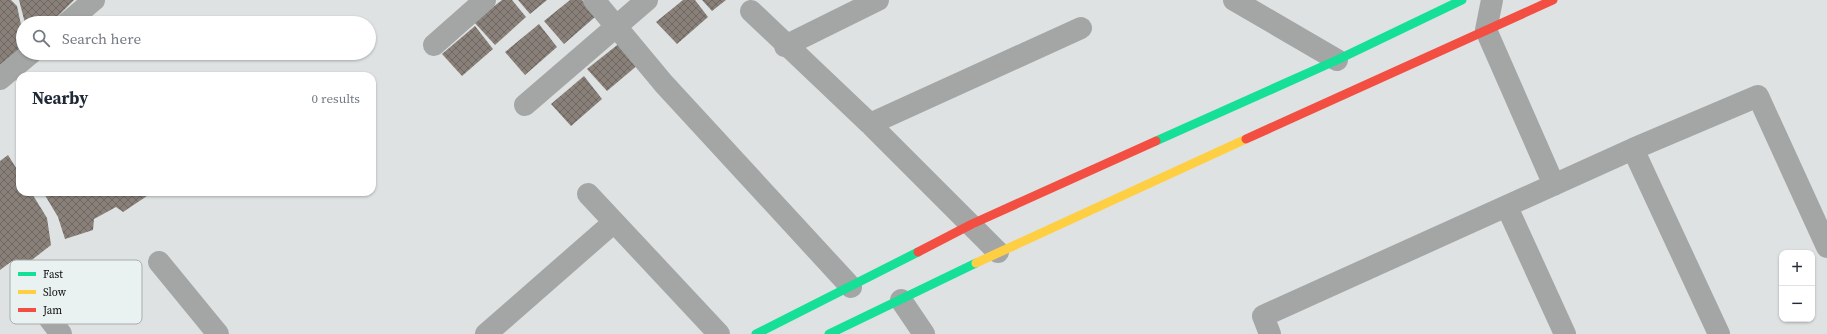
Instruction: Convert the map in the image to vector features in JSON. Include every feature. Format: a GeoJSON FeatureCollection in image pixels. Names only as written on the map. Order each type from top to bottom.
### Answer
{"type":"FeatureCollection","features":[{"type":"Feature","properties":{"kind":"street"},"geometry":{"type":"LineString","coordinates":[[75,16],[94,0]]}},
{"type":"Feature","properties":{"kind":"street"},"geometry":{"type":"LineString","coordinates":[[434,45],[486,0]]}},
{"type":"Feature","properties":{"kind":"street"},"geometry":{"type":"LineString","coordinates":[[594,0],[664,84],[851,287]]}},
{"type":"Feature","properties":{"kind":"street"},"geometry":{"type":"LineString","coordinates":[[525,105],[647,0]]}},
{"type":"Feature","properties":{"kind":"street"},"geometry":{"type":"LineString","coordinates":[[786,46],[878,0]]}},
{"type":"Feature","properties":{"kind":"street"},"geometry":{"type":"LineString","coordinates":[[1234,0],[1337,60]]}},
{"type":"Feature","properties":{"kind":"street"},"geometry":{"type":"LineString","coordinates":[[756,334],[851,287],[972,224],[1337,60],[1462,0]]}},
{"type":"Feature","properties":{"kind":"street"},"geometry":{"type":"LineString","coordinates":[[1492,0],[1486,30],[1554,185]]}},
{"type":"Feature","properties":{"kind":"street"},"geometry":{"type":"LineString","coordinates":[[829,334],[998,252],[1553,0]]}},
{"type":"Feature","properties":{"kind":"street"},"geometry":{"type":"LineString","coordinates":[[751,11],[786,46],[870,124],[972,224],[998,252]]}},
{"type":"Feature","properties":{"kind":"street"},"geometry":{"type":"LineString","coordinates":[[870,124],[1081,28]]}},
{"type":"Feature","properties":{"kind":"street"},"geometry":{"type":"LineString","coordinates":[[0,79],[23,60]]}},
{"type":"Feature","properties":{"kind":"street"},"geometry":{"type":"LineString","coordinates":[[1270,334],[1263,316],[1634,149],[1758,96],[1827,247]]}},
{"type":"Feature","properties":{"kind":"street"},"geometry":{"type":"LineString","coordinates":[[1634,149],[1719,334]]}},
{"type":"Feature","properties":{"kind":"street"},"geometry":{"type":"LineString","coordinates":[[588,194],[613,223],[719,334]]}},
{"type":"Feature","properties":{"kind":"street"},"geometry":{"type":"LineString","coordinates":[[1507,207],[1565,334]]}},
{"type":"Feature","properties":{"kind":"street"},"geometry":{"type":"LineString","coordinates":[[486,334],[613,223]]}},
{"type":"Feature","properties":{"kind":"street"},"geometry":{"type":"LineString","coordinates":[[159,262],[218,334]]}},
{"type":"Feature","properties":{"kind":"street"},"geometry":{"type":"LineString","coordinates":[[901,300],[924,334]]}},
{"type":"Feature","properties":{"kind":"street"},"geometry":{"type":"LineString","coordinates":[[53,324],[61,334]]}},
{"type":"Feature","properties":{"kind":"building"},"geometry":{"type":"Polygon","coordinates":[[[0,0],[11,0],[17,6],[19,16],[16,16],[16,52],[0,65],[0,0]]]}},
{"type":"Feature","properties":{"kind":"building"},"geometry":{"type":"Polygon","coordinates":[[[19,0],[74,0],[58,16],[23,16],[19,0]]]}},
{"type":"Feature","properties":{"kind":"building"},"geometry":{"type":"Polygon","coordinates":[[[502,0],[512,0],[526,17],[495,45],[474,22],[502,0]]]}},
{"type":"Feature","properties":{"kind":"building"},"geometry":{"type":"Polygon","coordinates":[[[518,0],[547,0],[530,14],[518,0]]]}},
{"type":"Feature","properties":{"kind":"building"},"geometry":{"type":"Polygon","coordinates":[[[570,0],[582,0],[595,17],[564,44],[544,21],[570,0]]]}},
{"type":"Feature","properties":{"kind":"building"},"geometry":{"type":"Polygon","coordinates":[[[683,0],[695,0],[708,17],[677,44],[656,22],[683,0]]]}},
{"type":"Feature","properties":{"kind":"building"},"geometry":{"type":"Polygon","coordinates":[[[702,0],[726,0],[712,11],[702,0]]]}},
{"type":"Feature","properties":{"kind":"building"},"geometry":{"type":"Polygon","coordinates":[[[539,24],[557,47],[525,75],[505,52],[539,24]]]}},
{"type":"Feature","properties":{"kind":"building"},"geometry":{"type":"Polygon","coordinates":[[[475,26],[493,49],[462,76],[442,54],[475,26]]]}},
{"type":"Feature","properties":{"kind":"building"},"geometry":{"type":"Polygon","coordinates":[[[621,42],[639,64],[607,91],[587,69],[621,42]]]}},
{"type":"Feature","properties":{"kind":"building"},"geometry":{"type":"Polygon","coordinates":[[[584,76],[602,99],[571,126],[551,104],[584,76]]]}},
{"type":"Feature","properties":{"kind":"building"},"geometry":{"type":"Polygon","coordinates":[[[8,155],[16,168],[16,196],[33,196],[47,218],[51,245],[32,260],[10,260],[10,262],[0,270],[0,161],[8,155]]]}},
{"type":"Feature","properties":{"kind":"building"},"geometry":{"type":"Polygon","coordinates":[[[45,196],[147,196],[123,212],[116,207],[94,219],[93,230],[65,239],[58,217],[45,196]]]}},
{"type":"Feature","properties":{"kind":"traffic: fast"},"geometry":{"type":"LineString","coordinates":[[1156,141],[1337,60],[1462,0]]}},
{"type":"Feature","properties":{"kind":"traffic: fast"},"geometry":{"type":"LineString","coordinates":[[756,334],[918,252]]}},
{"type":"Feature","properties":{"kind":"traffic: fast"},"geometry":{"type":"LineString","coordinates":[[829,334],[976,263]]}},
{"type":"Feature","properties":{"kind":"traffic: slow"},"geometry":{"type":"LineString","coordinates":[[976,263],[1246,139]]}},
{"type":"Feature","properties":{"kind":"traffic: jam"},"geometry":{"type":"LineString","coordinates":[[1246,139],[1553,0]]}},
{"type":"Feature","properties":{"kind":"traffic: jam"},"geometry":{"type":"LineString","coordinates":[[918,252],[972,224],[1156,141]]}}]}
